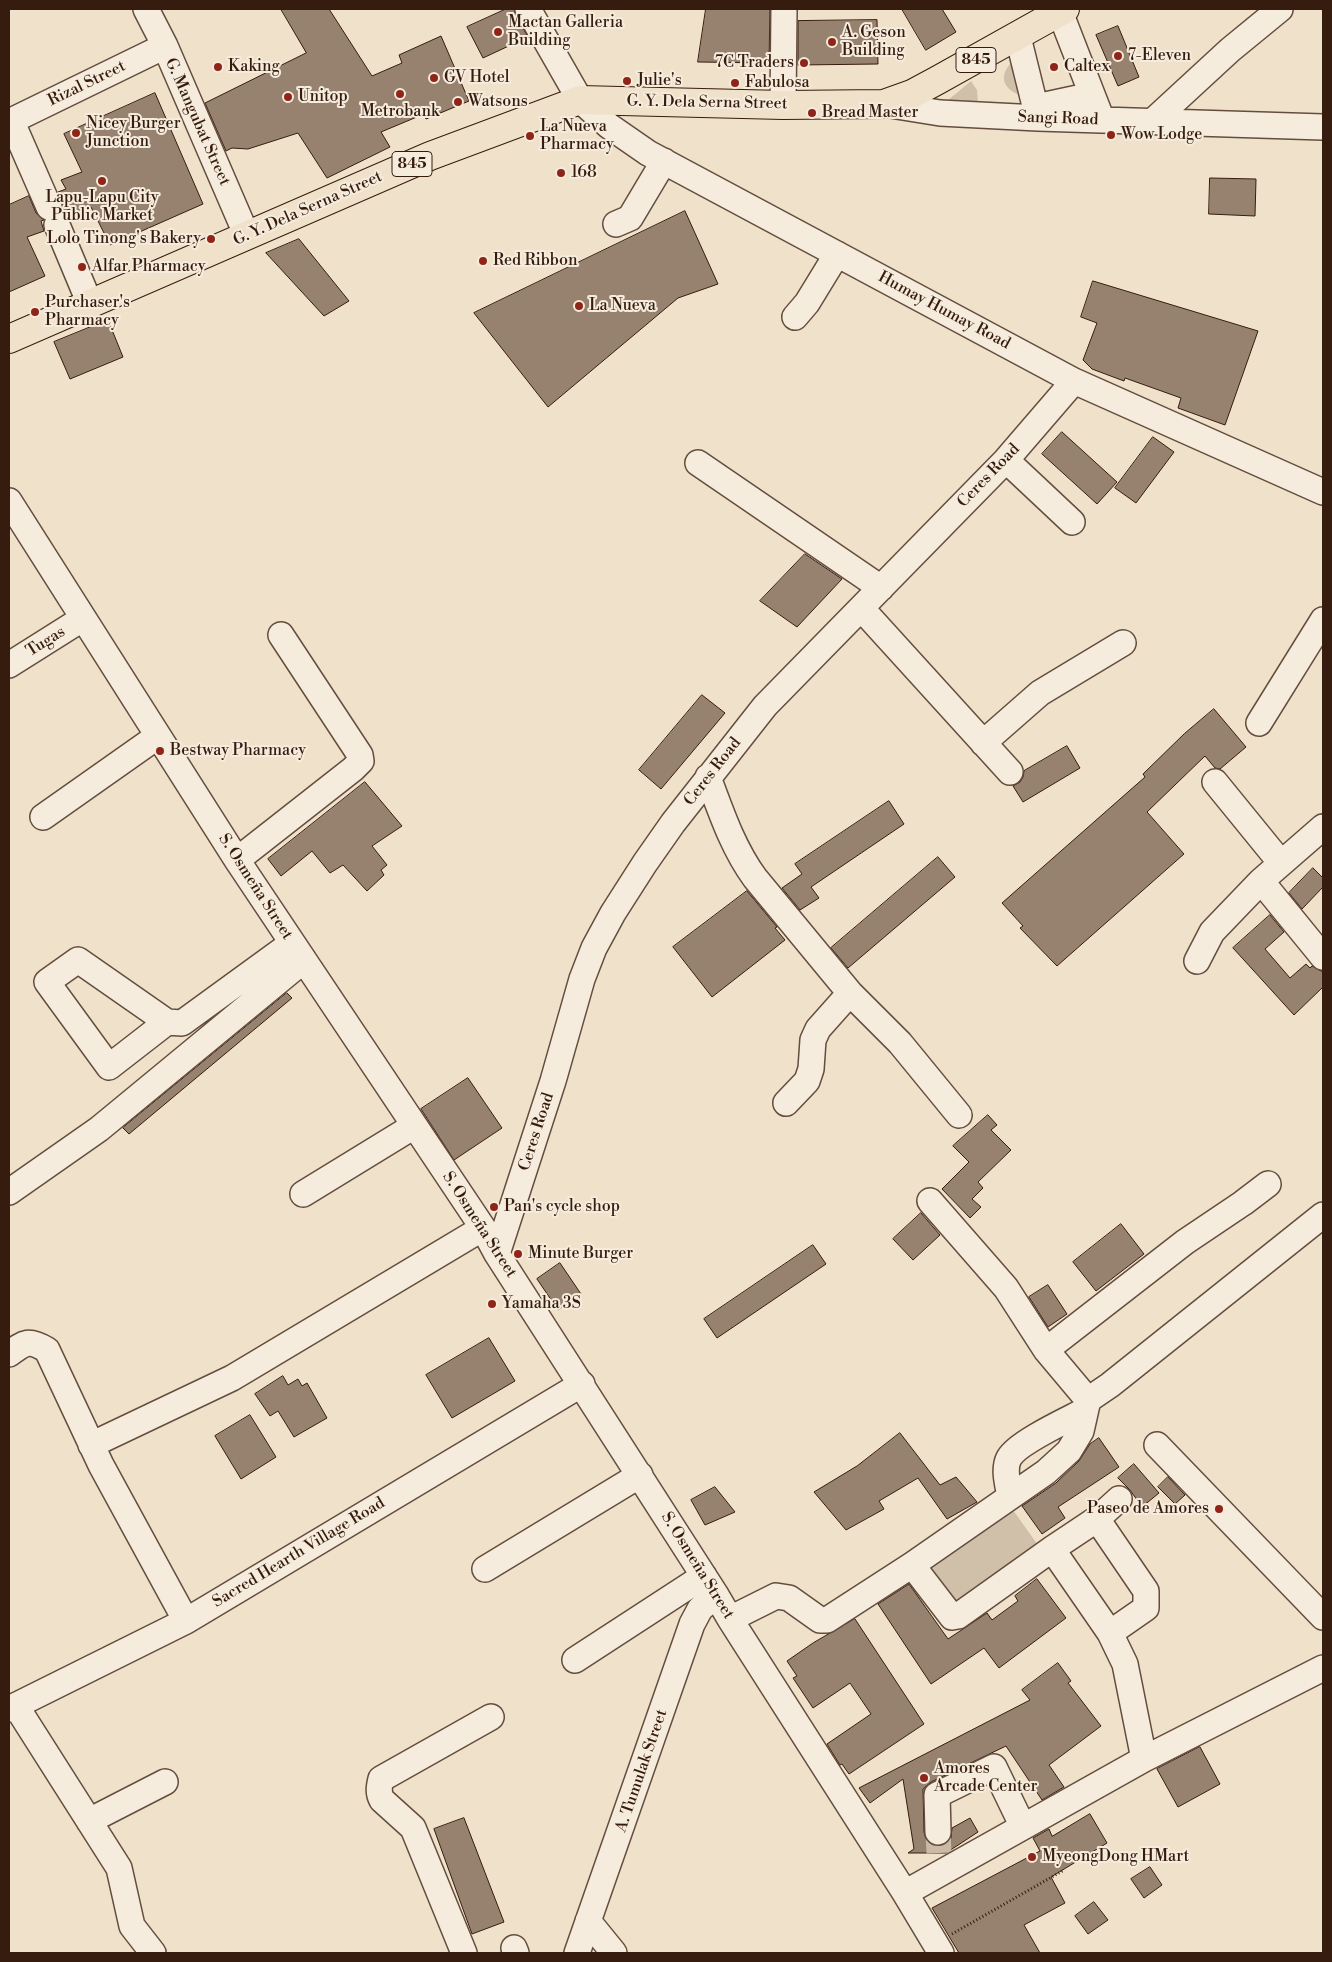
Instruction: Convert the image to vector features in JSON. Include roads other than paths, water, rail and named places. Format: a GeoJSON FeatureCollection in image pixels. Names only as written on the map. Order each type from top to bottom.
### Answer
{"type":"FeatureCollection","features":[{"type":"Feature","properties":{"kind":"main road","name":"845"},"geometry":{"type":"LineString","coordinates":[[884,104],[912,94],[1018,37],[1063,10]]}},
{"type":"Feature","properties":{"kind":"main road","name":"G. Y. Dela Serna Street"},"geometry":{"type":"LineString","coordinates":[[9,339],[430,156],[580,100],[783,105],[884,104]]}},
{"type":"Feature","properties":{"kind":"street","name":"G. Mangubat Street"},"geometry":{"type":"LineString","coordinates":[[146,9],[247,236]]}},
{"type":"Feature","properties":{"kind":"street","name":"Humay Humay Road"},"geometry":{"type":"LineString","coordinates":[[528,9],[580,100],[632,144],[1074,381],[1323,492]]}},
{"type":"Feature","properties":{"kind":"street"},"geometry":{"type":"LineString","coordinates":[[783,105],[784,9]]}},
{"type":"Feature","properties":{"kind":"street"},"geometry":{"type":"LineString","coordinates":[[1152,121],[1230,50],[1280,9]]}},
{"type":"Feature","properties":{"kind":"street"},"geometry":{"type":"LineString","coordinates":[[1063,10],[1102,120]]}},
{"type":"Feature","properties":{"kind":"street"},"geometry":{"type":"LineString","coordinates":[[1018,37],[1037,113],[1092,95]]}},
{"type":"Feature","properties":{"kind":"street","name":"Rizal Street"},"geometry":{"type":"LineString","coordinates":[[10,121],[164,46]]}},
{"type":"Feature","properties":{"kind":"street","name":"Sangi Road"},"geometry":{"type":"LineString","coordinates":[[884,104],[940,113],[1037,113],[1102,120],[1323,127]]}},
{"type":"Feature","properties":{"kind":"street"},"geometry":{"type":"LineString","coordinates":[[10,121],[90,304]]}},
{"type":"Feature","properties":{"kind":"street"},"geometry":{"type":"LineString","coordinates":[[616,224],[630,218],[664,161]]}},
{"type":"Feature","properties":{"kind":"street"},"geometry":{"type":"LineString","coordinates":[[795,317],[807,303],[836,254]]}},
{"type":"Feature","properties":{"kind":"street","name":"Ceres Road"},"geometry":{"type":"LineString","coordinates":[[497,1254],[553,1081],[582,979],[594,948],[613,913],[645,863],[708,777],[765,706],[1006,460],[1074,381]]}},
{"type":"Feature","properties":{"kind":"street"},"geometry":{"type":"LineString","coordinates":[[1006,460],[1072,522]]}},
{"type":"Feature","properties":{"kind":"street"},"geometry":{"type":"LineString","coordinates":[[698,463],[880,588]]}},
{"type":"Feature","properties":{"kind":"street","name":"S. Osmeña Street"},"geometry":{"type":"LineString","coordinates":[[9,501],[236,860],[483,1228],[497,1254],[582,1384],[905,1893],[935,1950]]}},
{"type":"Feature","properties":{"kind":"street"},"geometry":{"type":"LineString","coordinates":[[861,608],[1010,772]]}},
{"type":"Feature","properties":{"kind":"street","name":"Tugas"},"geometry":{"type":"LineString","coordinates":[[9,664],[82,619]]}},
{"type":"Feature","properties":{"kind":"street"},"geometry":{"type":"LineString","coordinates":[[1259,723],[1323,620]]}},
{"type":"Feature","properties":{"kind":"street"},"geometry":{"type":"LineString","coordinates":[[236,860],[361,761],[360,755],[281,634]]}},
{"type":"Feature","properties":{"kind":"street"},"geometry":{"type":"LineString","coordinates":[[984,743],[1040,693],[1123,643]]}},
{"type":"Feature","properties":{"kind":"street"},"geometry":{"type":"LineString","coordinates":[[43,817],[158,736]]}},
{"type":"Feature","properties":{"kind":"street"},"geometry":{"type":"LineString","coordinates":[[708,777],[723,818],[744,863],[850,993],[900,1043],[959,1115]]}},
{"type":"Feature","properties":{"kind":"street"},"geometry":{"type":"LineString","coordinates":[[1215,782],[1280,863]]}},
{"type":"Feature","properties":{"kind":"street"},"geometry":{"type":"LineString","coordinates":[[1197,961],[1212,932],[1280,863],[1323,827]]}},
{"type":"Feature","properties":{"kind":"street"},"geometry":{"type":"LineString","coordinates":[[1261,881],[1323,957]]}},
{"type":"Feature","properties":{"kind":"street"},"geometry":{"type":"LineString","coordinates":[[167,1022],[109,1067],[47,982],[78,960],[167,1022],[182,1023],[298,951]]}},
{"type":"Feature","properties":{"kind":"street"},"geometry":{"type":"LineString","coordinates":[[9,1192],[99,1129],[298,951]]}},
{"type":"Feature","properties":{"kind":"street"},"geometry":{"type":"LineString","coordinates":[[786,1103],[807,1080],[811,1069],[813,1040],[818,1029],[850,993]]}},
{"type":"Feature","properties":{"kind":"street"},"geometry":{"type":"LineString","coordinates":[[303,1194],[414,1126]]}},
{"type":"Feature","properties":{"kind":"street"},"geometry":{"type":"LineString","coordinates":[[1046,1350],[1185,1242],[1244,1203],[1268,1184]]}},
{"type":"Feature","properties":{"kind":"street"},"geometry":{"type":"LineString","coordinates":[[730,1619],[776,1596],[789,1598],[820,1620],[828,1620],[912,1565],[1046,1472],[1070,1452],[1080,1432],[1086,1405],[1046,1350],[1006,1288],[930,1201]]}},
{"type":"Feature","properties":{"kind":"street"},"geometry":{"type":"LineString","coordinates":[[1010,1496],[1007,1475],[1008,1459],[1018,1447],[1086,1405],[1323,1215]]}},
{"type":"Feature","properties":{"kind":"street"},"geometry":{"type":"LineString","coordinates":[[91,1445],[232,1378],[483,1228]]}},
{"type":"Feature","properties":{"kind":"street"},"geometry":{"type":"LineString","coordinates":[[9,1354],[23,1343],[36,1343],[47,1350],[91,1445],[186,1621]]}},
{"type":"Feature","properties":{"kind":"street","name":"Sacred Hearth Village Road"},"geometry":{"type":"LineString","coordinates":[[12,1707],[186,1621],[582,1384]]}},
{"type":"Feature","properties":{"kind":"street"},"geometry":{"type":"LineString","coordinates":[[1157,1445],[1323,1617]]}},
{"type":"Feature","properties":{"kind":"street"},"geometry":{"type":"LineString","coordinates":[[485,1569],[640,1475]]}},
{"type":"Feature","properties":{"kind":"street"},"geometry":{"type":"LineString","coordinates":[[912,1565],[952,1617],[958,1616],[1097,1519],[1119,1499]]}},
{"type":"Feature","properties":{"kind":"street"},"geometry":{"type":"LineString","coordinates":[[1097,1519],[1146,1591],[1146,1608],[1110,1633]]}},
{"type":"Feature","properties":{"kind":"street"},"geometry":{"type":"LineString","coordinates":[[1052,1549],[1110,1633],[1128,1674],[1144,1759]]}},
{"type":"Feature","properties":{"kind":"street"},"geometry":{"type":"LineString","coordinates":[[575,1660],[710,1585]]}},
{"type":"Feature","properties":{"kind":"street","name":"A. Tumulak Street"},"geometry":{"type":"LineString","coordinates":[[577,1953],[692,1624],[710,1585]]}},
{"type":"Feature","properties":{"kind":"street"},"geometry":{"type":"LineString","coordinates":[[905,1893],[940,1852],[1023,1827],[1144,1759],[1323,1668]]}},
{"type":"Feature","properties":{"kind":"street"},"geometry":{"type":"LineString","coordinates":[[12,1707],[119,1868],[132,1926],[153,1953]]}},
{"type":"Feature","properties":{"kind":"street"},"geometry":{"type":"LineString","coordinates":[[464,1953],[413,1828],[382,1800],[379,1786],[381,1779],[491,1717]]}},
{"type":"Feature","properties":{"kind":"street"},"geometry":{"type":"LineString","coordinates":[[940,1852],[937,1795],[994,1767],[1023,1827]]}},
{"type":"Feature","properties":{"kind":"street"},"geometry":{"type":"LineString","coordinates":[[89,1821],[165,1782]]}},
{"type":"Feature","properties":{"kind":"street"},"geometry":{"type":"LineString","coordinates":[[588,1921],[614,1953]]}},
{"type":"Feature","properties":{"kind":"tunnel"},"geometry":{"type":"LineString","coordinates":[[938,1832],[939,1853]]}},
{"type":"Feature","properties":{"kind":"place","name":"Mactan Galleria Building"},"geometry":{"type":"Point","coordinates":[498,32]}},
{"type":"Feature","properties":{"kind":"place","name":"A. Geson Building"},"geometry":{"type":"Point","coordinates":[832,42]}},
{"type":"Feature","properties":{"kind":"place","name":"7-Eleven"},"geometry":{"type":"Point","coordinates":[1118,56]}},
{"type":"Feature","properties":{"kind":"place","name":"7C Traders"},"geometry":{"type":"Point","coordinates":[804,63]}},
{"type":"Feature","properties":{"kind":"place","name":"Kaking"},"geometry":{"type":"Point","coordinates":[218,67]}},
{"type":"Feature","properties":{"kind":"place","name":"Caltex"},"geometry":{"type":"Point","coordinates":[1054,67]}},
{"type":"Feature","properties":{"kind":"place","name":"GV Hotel"},"geometry":{"type":"Point","coordinates":[434,78]}},
{"type":"Feature","properties":{"kind":"place","name":"Julie's"},"geometry":{"type":"Point","coordinates":[627,81]}},
{"type":"Feature","properties":{"kind":"place","name":"Fabulosa"},"geometry":{"type":"Point","coordinates":[735,83]}},
{"type":"Feature","properties":{"kind":"place","name":"Metrobank"},"geometry":{"type":"Point","coordinates":[400,94]}},
{"type":"Feature","properties":{"kind":"place","name":"Unitop"},"geometry":{"type":"Point","coordinates":[288,97]}},
{"type":"Feature","properties":{"kind":"place","name":"Watsons"},"geometry":{"type":"Point","coordinates":[458,102]}},
{"type":"Feature","properties":{"kind":"place","name":"Bread Master"},"geometry":{"type":"Point","coordinates":[812,113]}},
{"type":"Feature","properties":{"kind":"place","name":"Nicey Burger Junction"},"geometry":{"type":"Point","coordinates":[76,133]}},
{"type":"Feature","properties":{"kind":"place","name":"Wow Lodge"},"geometry":{"type":"Point","coordinates":[1111,135]}},
{"type":"Feature","properties":{"kind":"place","name":"La Nueva Pharmacy"},"geometry":{"type":"Point","coordinates":[530,136]}},
{"type":"Feature","properties":{"kind":"place","name":"168"},"geometry":{"type":"Point","coordinates":[561,173]}},
{"type":"Feature","properties":{"kind":"place","name":"Lapu-Lapu City Public Market"},"geometry":{"type":"Point","coordinates":[102,181]}},
{"type":"Feature","properties":{"kind":"place","name":"Lolo Tinong's Bakery"},"geometry":{"type":"Point","coordinates":[211,239]}},
{"type":"Feature","properties":{"kind":"place","name":"Red Ribbon"},"geometry":{"type":"Point","coordinates":[483,261]}},
{"type":"Feature","properties":{"kind":"place","name":"Alfar Pharmacy"},"geometry":{"type":"Point","coordinates":[82,267]}},
{"type":"Feature","properties":{"kind":"place","name":"La Nueva"},"geometry":{"type":"Point","coordinates":[579,306]}},
{"type":"Feature","properties":{"kind":"place","name":"Purchaser's Pharmacy"},"geometry":{"type":"Point","coordinates":[35,312]}},
{"type":"Feature","properties":{"kind":"place","name":"Bestway Pharmacy"},"geometry":{"type":"Point","coordinates":[160,751]}},
{"type":"Feature","properties":{"kind":"place","name":"Pan's cycle shop"},"geometry":{"type":"Point","coordinates":[494,1207]}},
{"type":"Feature","properties":{"kind":"place","name":"Minute Burger"},"geometry":{"type":"Point","coordinates":[518,1254]}},
{"type":"Feature","properties":{"kind":"place","name":"Yamaha 3S"},"geometry":{"type":"Point","coordinates":[492,1304]}},
{"type":"Feature","properties":{"kind":"place","name":"Paseo de Amores"},"geometry":{"type":"Point","coordinates":[1219,1509]}},
{"type":"Feature","properties":{"kind":"place","name":"Amores Arcade Center"},"geometry":{"type":"Point","coordinates":[924,1778]}},
{"type":"Feature","properties":{"kind":"place","name":"MyeongDong HMart"},"geometry":{"type":"Point","coordinates":[1032,1857]}}]}
